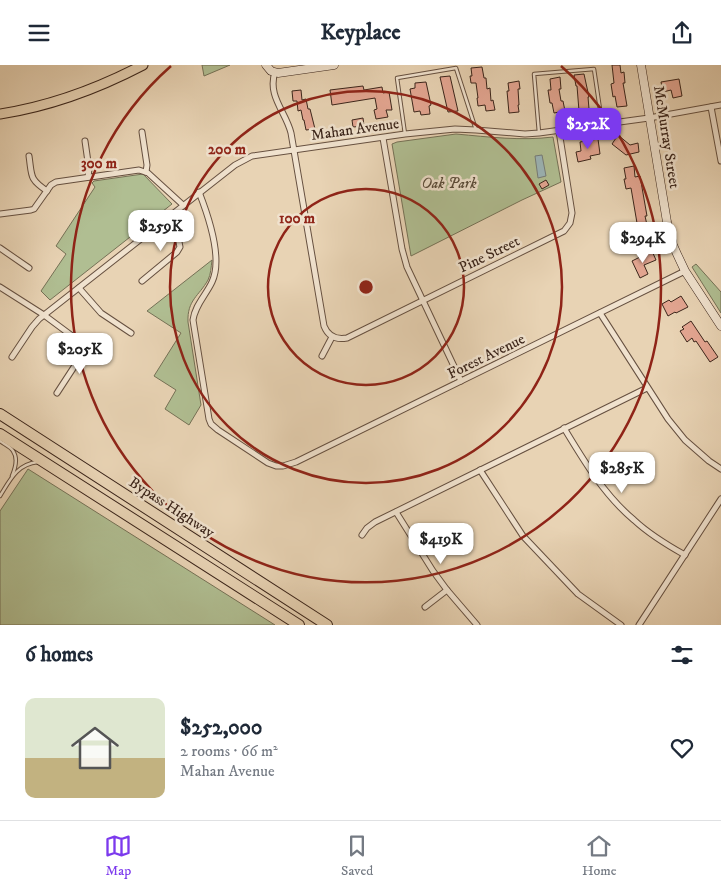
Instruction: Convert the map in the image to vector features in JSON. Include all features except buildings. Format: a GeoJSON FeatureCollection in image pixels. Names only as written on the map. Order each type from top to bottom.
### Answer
{"type":"FeatureCollection","features":[{"type":"Feature","properties":{"kind":"highway","name":"Bypass Highway"},"geometry":{"type":"LineString","coordinates":[[0,414],[328,625]]}},
{"type":"Feature","properties":{"kind":"highway","name":"Bypass Highway"},"geometry":{"type":"LineString","coordinates":[[0,433],[299,625]]}},
{"type":"Feature","properties":{"kind":"main road"},"geometry":{"type":"LineString","coordinates":[[0,114],[61,101],[144,65]]}},
{"type":"Feature","properties":{"kind":"street"},"geometry":{"type":"LineString","coordinates":[[266,65],[271,71],[275,72],[334,65]]}},
{"type":"Feature","properties":{"kind":"street","name":"McMurray Street"},"geometry":{"type":"LineString","coordinates":[[641,65],[668,229],[685,271],[721,327]]}},
{"type":"Feature","properties":{"kind":"street"},"geometry":{"type":"LineString","coordinates":[[275,72],[273,84],[275,97],[290,128],[324,326],[326,332],[332,337],[322,356]]}},
{"type":"Feature","properties":{"kind":"street","name":"Mahan Avenue"},"geometry":{"type":"LineString","coordinates":[[12,357],[32,327],[44,315],[199,192],[245,158],[294,149],[454,129],[525,134],[559,131],[721,105]]}},
{"type":"Feature","properties":{"kind":"street"},"geometry":{"type":"LineString","coordinates":[[712,107],[721,161]]}},
{"type":"Feature","properties":{"kind":"street"},"geometry":{"type":"LineString","coordinates":[[142,131],[147,165],[146,172]]}},
{"type":"Feature","properties":{"kind":"street","name":"Pine Street"},"geometry":{"type":"LineString","coordinates":[[332,337],[338,339],[347,337],[560,233],[567,227],[572,213],[559,131]]}},
{"type":"Feature","properties":{"kind":"street"},"geometry":{"type":"LineString","coordinates":[[383,137],[404,258],[422,301],[462,381]]}},
{"type":"Feature","properties":{"kind":"street"},"geometry":{"type":"LineString","coordinates":[[85,141],[89,169],[88,177]]}},
{"type":"Feature","properties":{"kind":"street"},"geometry":{"type":"LineString","coordinates":[[29,156],[33,179],[37,185],[46,191]]}},
{"type":"Feature","properties":{"kind":"street"},"geometry":{"type":"LineString","coordinates":[[0,214],[32,210],[54,182],[134,170],[146,172],[183,205]]}},
{"type":"Feature","properties":{"kind":"street","name":"Forest Avenue"},"geometry":{"type":"LineString","coordinates":[[199,192],[209,222],[216,262],[212,283],[197,307],[193,320],[209,419],[211,424],[218,430],[268,463],[276,466],[296,462],[685,271]]}},
{"type":"Feature","properties":{"kind":"street"},"geometry":{"type":"LineString","coordinates":[[142,281],[179,250],[179,241],[163,221]]}},
{"type":"Feature","properties":{"kind":"street"},"geometry":{"type":"LineString","coordinates":[[0,248],[29,269]]}},
{"type":"Feature","properties":{"kind":"street"},"geometry":{"type":"LineString","coordinates":[[0,287],[44,315],[87,347],[57,393]]}},
{"type":"Feature","properties":{"kind":"street"},"geometry":{"type":"LineString","coordinates":[[80,287],[93,305],[104,315],[131,333]]}},
{"type":"Feature","properties":{"kind":"street"},"geometry":{"type":"LineString","coordinates":[[600,313],[668,419],[685,440],[721,469]]}},
{"type":"Feature","properties":{"kind":"street"},"geometry":{"type":"LineString","coordinates":[[362,535],[374,522],[647,388]]}},
{"type":"Feature","properties":{"kind":"street"},"geometry":{"type":"LineString","coordinates":[[564,428],[595,478],[633,520],[685,555]]}},
{"type":"Feature","properties":{"kind":"street"},"geometry":{"type":"LineString","coordinates":[[480,470],[523,536],[578,594],[621,625]]}},
{"type":"Feature","properties":{"kind":"street"},"geometry":{"type":"LineString","coordinates":[[639,625],[721,499]]}},
{"type":"Feature","properties":{"kind":"street"},"geometry":{"type":"LineString","coordinates":[[396,512],[433,571],[477,625]]}},
{"type":"Feature","properties":{"kind":"street"},"geometry":{"type":"LineString","coordinates":[[425,607],[447,590]]}},
{"type":"Feature","properties":{"kind":"lane"},"geometry":{"type":"LineString","coordinates":[[405,135],[397,78],[456,68],[476,130]]}},
{"type":"Feature","properties":{"kind":"lane"},"geometry":{"type":"LineString","coordinates":[[539,133],[534,74],[594,69],[602,125]]}},
{"type":"Feature","properties":{"kind":"lane"},"geometry":{"type":"LineString","coordinates":[[0,441],[14,452],[15,465],[11,479]]}},
{"type":"Feature","properties":{"kind":"lane"},"geometry":{"type":"LineString","coordinates":[[0,496],[19,469],[25,465],[45,462]]}},
{"type":"Feature","properties":{"kind":"green space"},"geometry":{"type":"Polygon","coordinates":[[[202,65],[230,65],[204,76],[202,65]]]}},
{"type":"Feature","properties":{"kind":"green space","name":"Oak Park"},"geometry":{"type":"Polygon","coordinates":[[[456,134],[517,139],[553,137],[561,182],[411,256],[392,144],[456,134]]]}},
{"type":"Feature","properties":{"kind":"green space"},"geometry":{"type":"Polygon","coordinates":[[[143,174],[172,204],[50,300],[41,291],[66,254],[56,246],[95,187],[92,183],[94,181],[143,174]]]}},
{"type":"Feature","properties":{"kind":"green space"},"geometry":{"type":"Polygon","coordinates":[[[212,260],[208,280],[194,299],[189,308],[188,315],[201,405],[189,425],[165,409],[176,390],[154,376],[181,333],[147,311],[212,260]]]}},
{"type":"Feature","properties":{"kind":"green space"},"geometry":{"type":"Polygon","coordinates":[[[696,264],[721,292],[721,313],[692,267],[696,264]]]}},
{"type":"Feature","properties":{"kind":"green space"},"geometry":{"type":"Polygon","coordinates":[[[28,469],[275,625],[0,625],[0,511],[28,469]]]}},
{"type":"Feature","properties":{"kind":"water"},"geometry":{"type":"Polygon","coordinates":[[[542,155],[546,176],[538,178],[535,156],[542,155]]]}}]}
